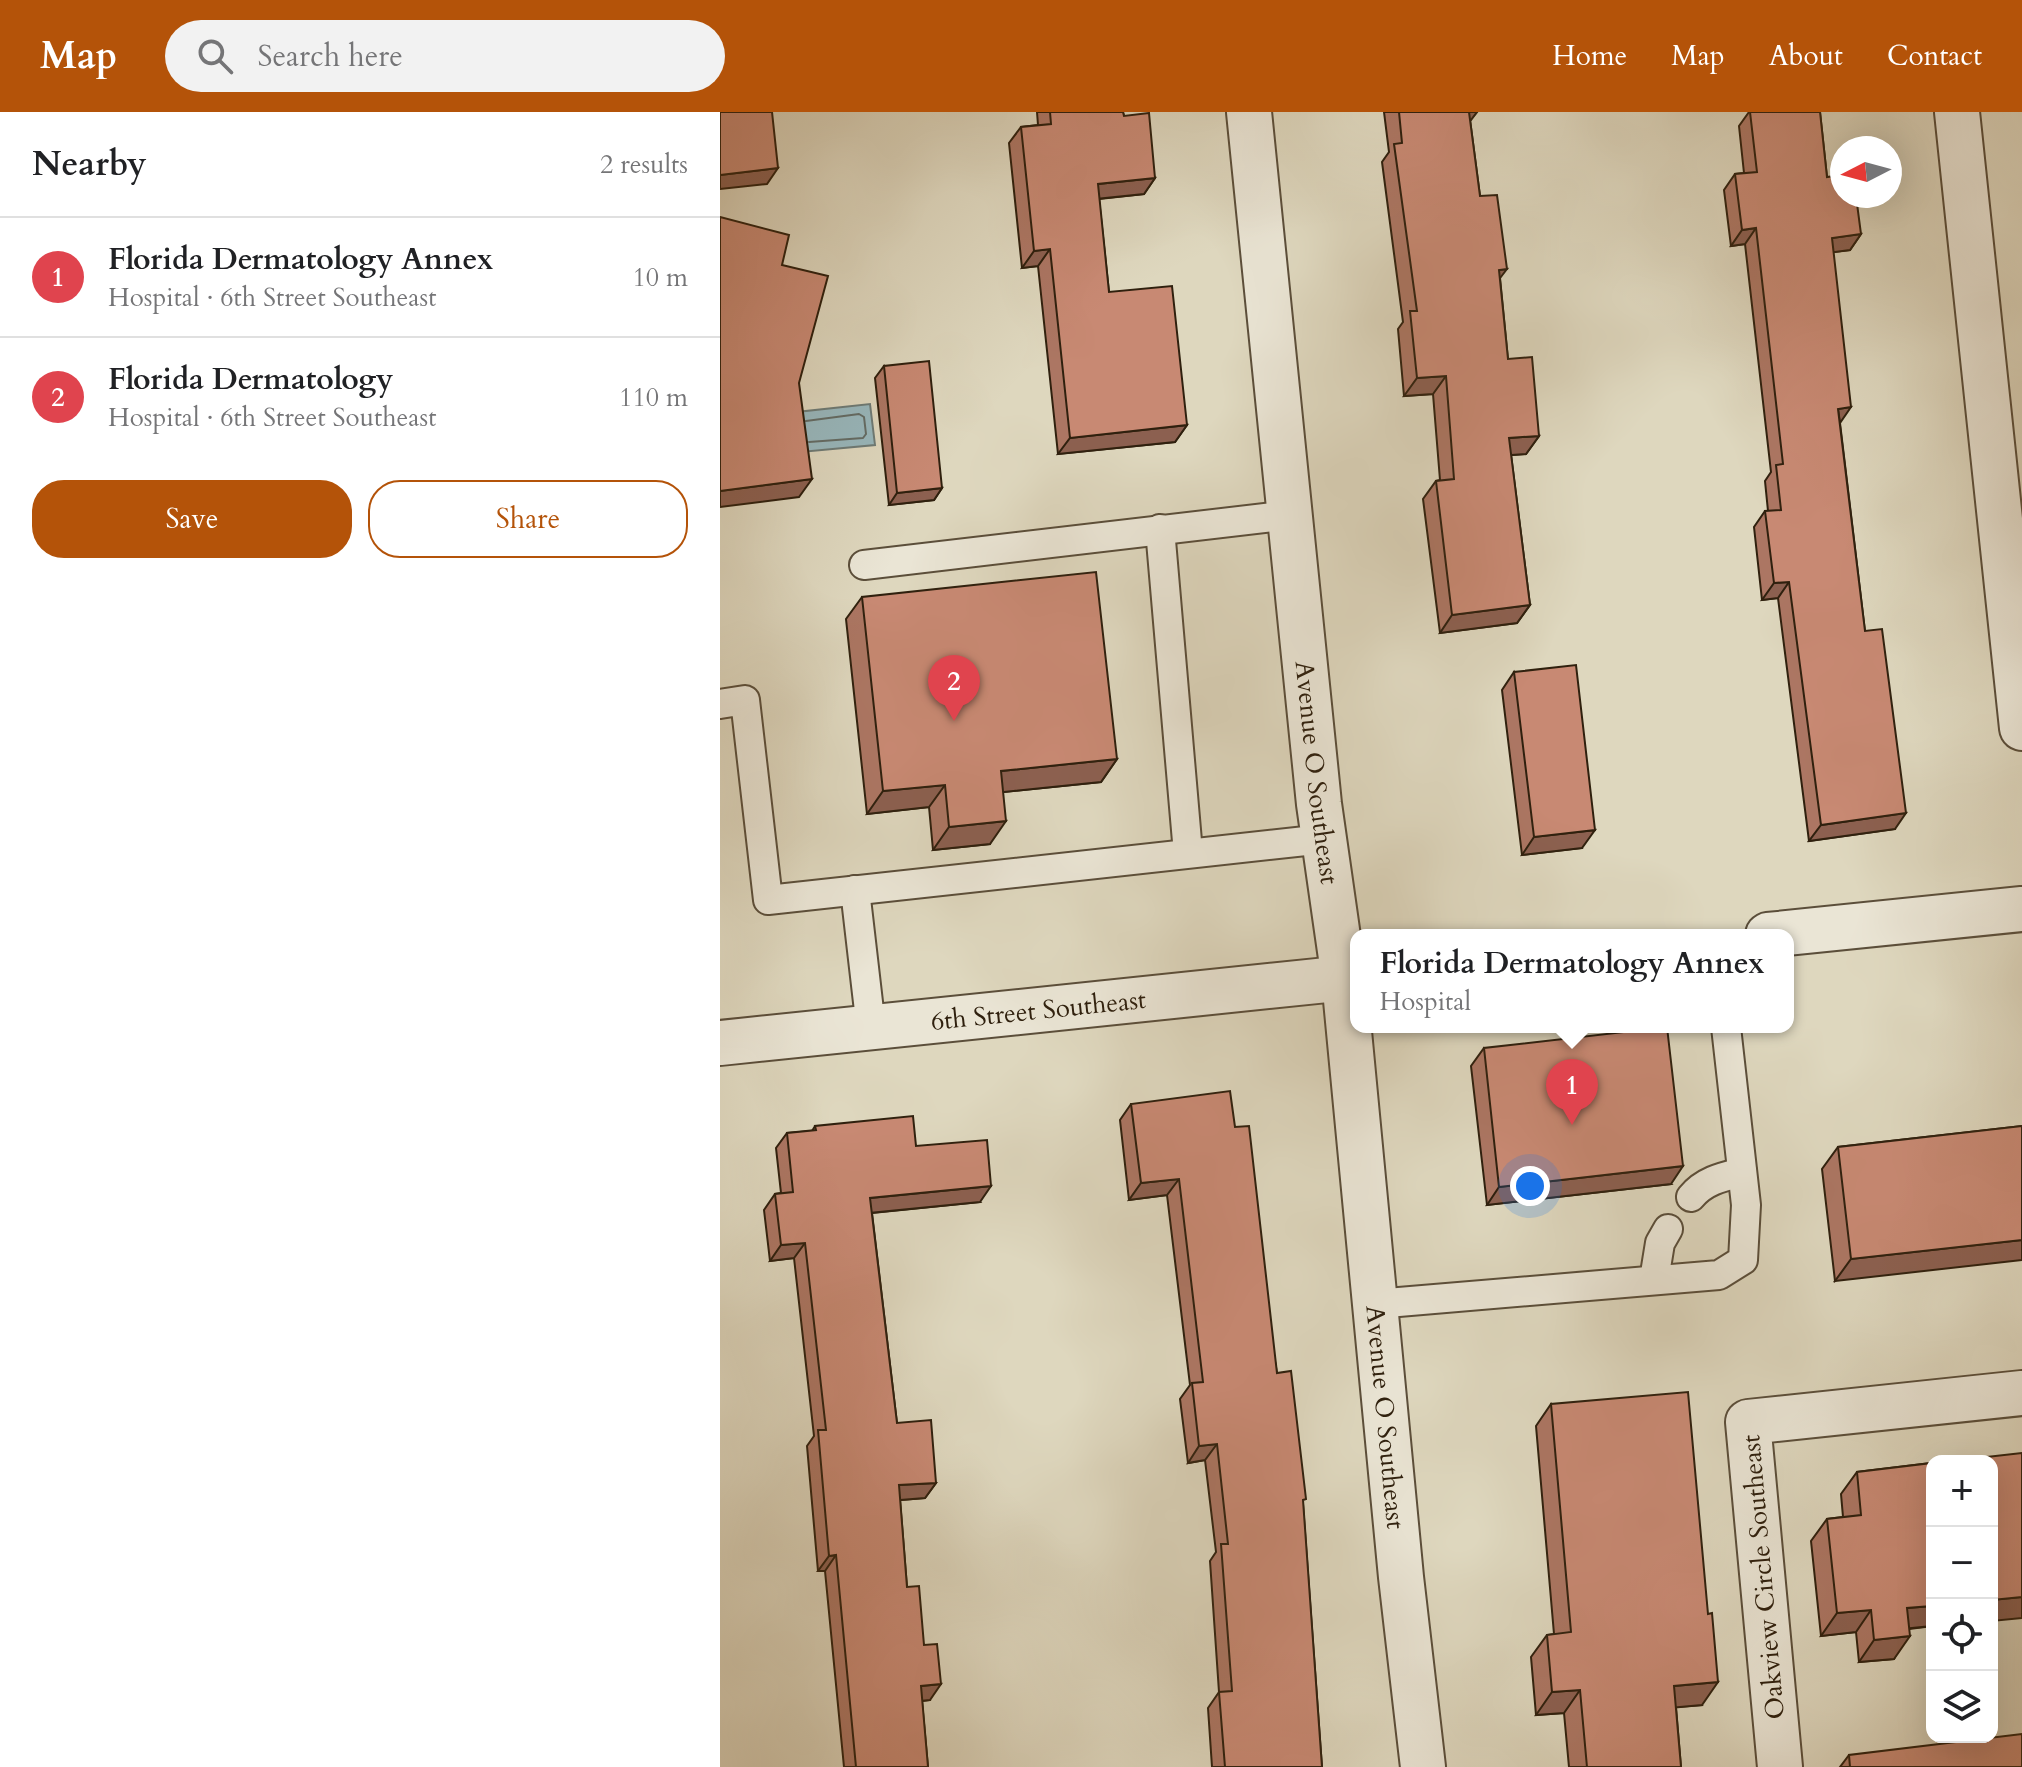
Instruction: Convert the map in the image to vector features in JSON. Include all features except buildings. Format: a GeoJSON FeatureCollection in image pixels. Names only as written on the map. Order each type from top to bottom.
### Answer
{"type":"FeatureCollection","features":[{"type":"Feature","properties":{"kind":"street","name":"Avenue O Southeast"},"geometry":{"type":"LineString","coordinates":[[1249,112],[1324,839],[1350,978]]}},
{"type":"Feature","properties":{"kind":"street"},"geometry":{"type":"LineString","coordinates":[[1957,112],[2022,728]]}},
{"type":"Feature","properties":{"kind":"street"},"geometry":{"type":"LineString","coordinates":[[1794,932],[2022,909]]}},
{"type":"Feature","properties":{"kind":"street","name":"6th Street Southeast"},"geometry":{"type":"LineString","coordinates":[[720,1043],[1350,978]]}},
{"type":"Feature","properties":{"kind":"street","name":"Avenue O Southeast"},"geometry":{"type":"LineString","coordinates":[[1354,1033],[1375,1304],[1423,1767]]}},
{"type":"Feature","properties":{"kind":"street","name":"Oakview Circle Southeast"},"geometry":{"type":"LineString","coordinates":[[1780,1767],[1748,1422],[2022,1393]]}},
{"type":"Feature","properties":{"kind":"lane"},"geometry":{"type":"LineString","coordinates":[[864,565],[1290,515]]}},
{"type":"Feature","properties":{"kind":"lane"},"geometry":{"type":"LineString","coordinates":[[1160,529],[1188,853]]}},
{"type":"Feature","properties":{"kind":"lane"},"geometry":{"type":"LineString","coordinates":[[720,704],[745,700],[768,900],[1324,839]]}},
{"type":"Feature","properties":{"kind":"lane"},"geometry":{"type":"LineString","coordinates":[[855,890],[871,1028]]}},
{"type":"Feature","properties":{"kind":"lane"},"geometry":{"type":"LineString","coordinates":[[1375,1304],[1719,1275],[1743,1260],[1746,1205],[1727,1033]]}},
{"type":"Feature","properties":{"kind":"lane"},"geometry":{"type":"LineString","coordinates":[[1691,1197],[1699,1187],[1720,1177],[1742,1172]]}},
{"type":"Feature","properties":{"kind":"lane"},"geometry":{"type":"LineString","coordinates":[[1654,1280],[1660,1243],[1668,1229]]}},
{"type":"Feature","properties":{"kind":"water"},"geometry":{"type":"Polygon","coordinates":[[[870,404],[875,445],[801,452],[797,412],[870,404]]]}},
{"type":"Feature","properties":{"kind":"place","name":"Florida Dermatology"},"geometry":{"type":"Point","coordinates":[954,721]}},
{"type":"Feature","properties":{"kind":"place","name":"Florida Dermatology Annex"},"geometry":{"type":"Point","coordinates":[1572,1125]}}]}
